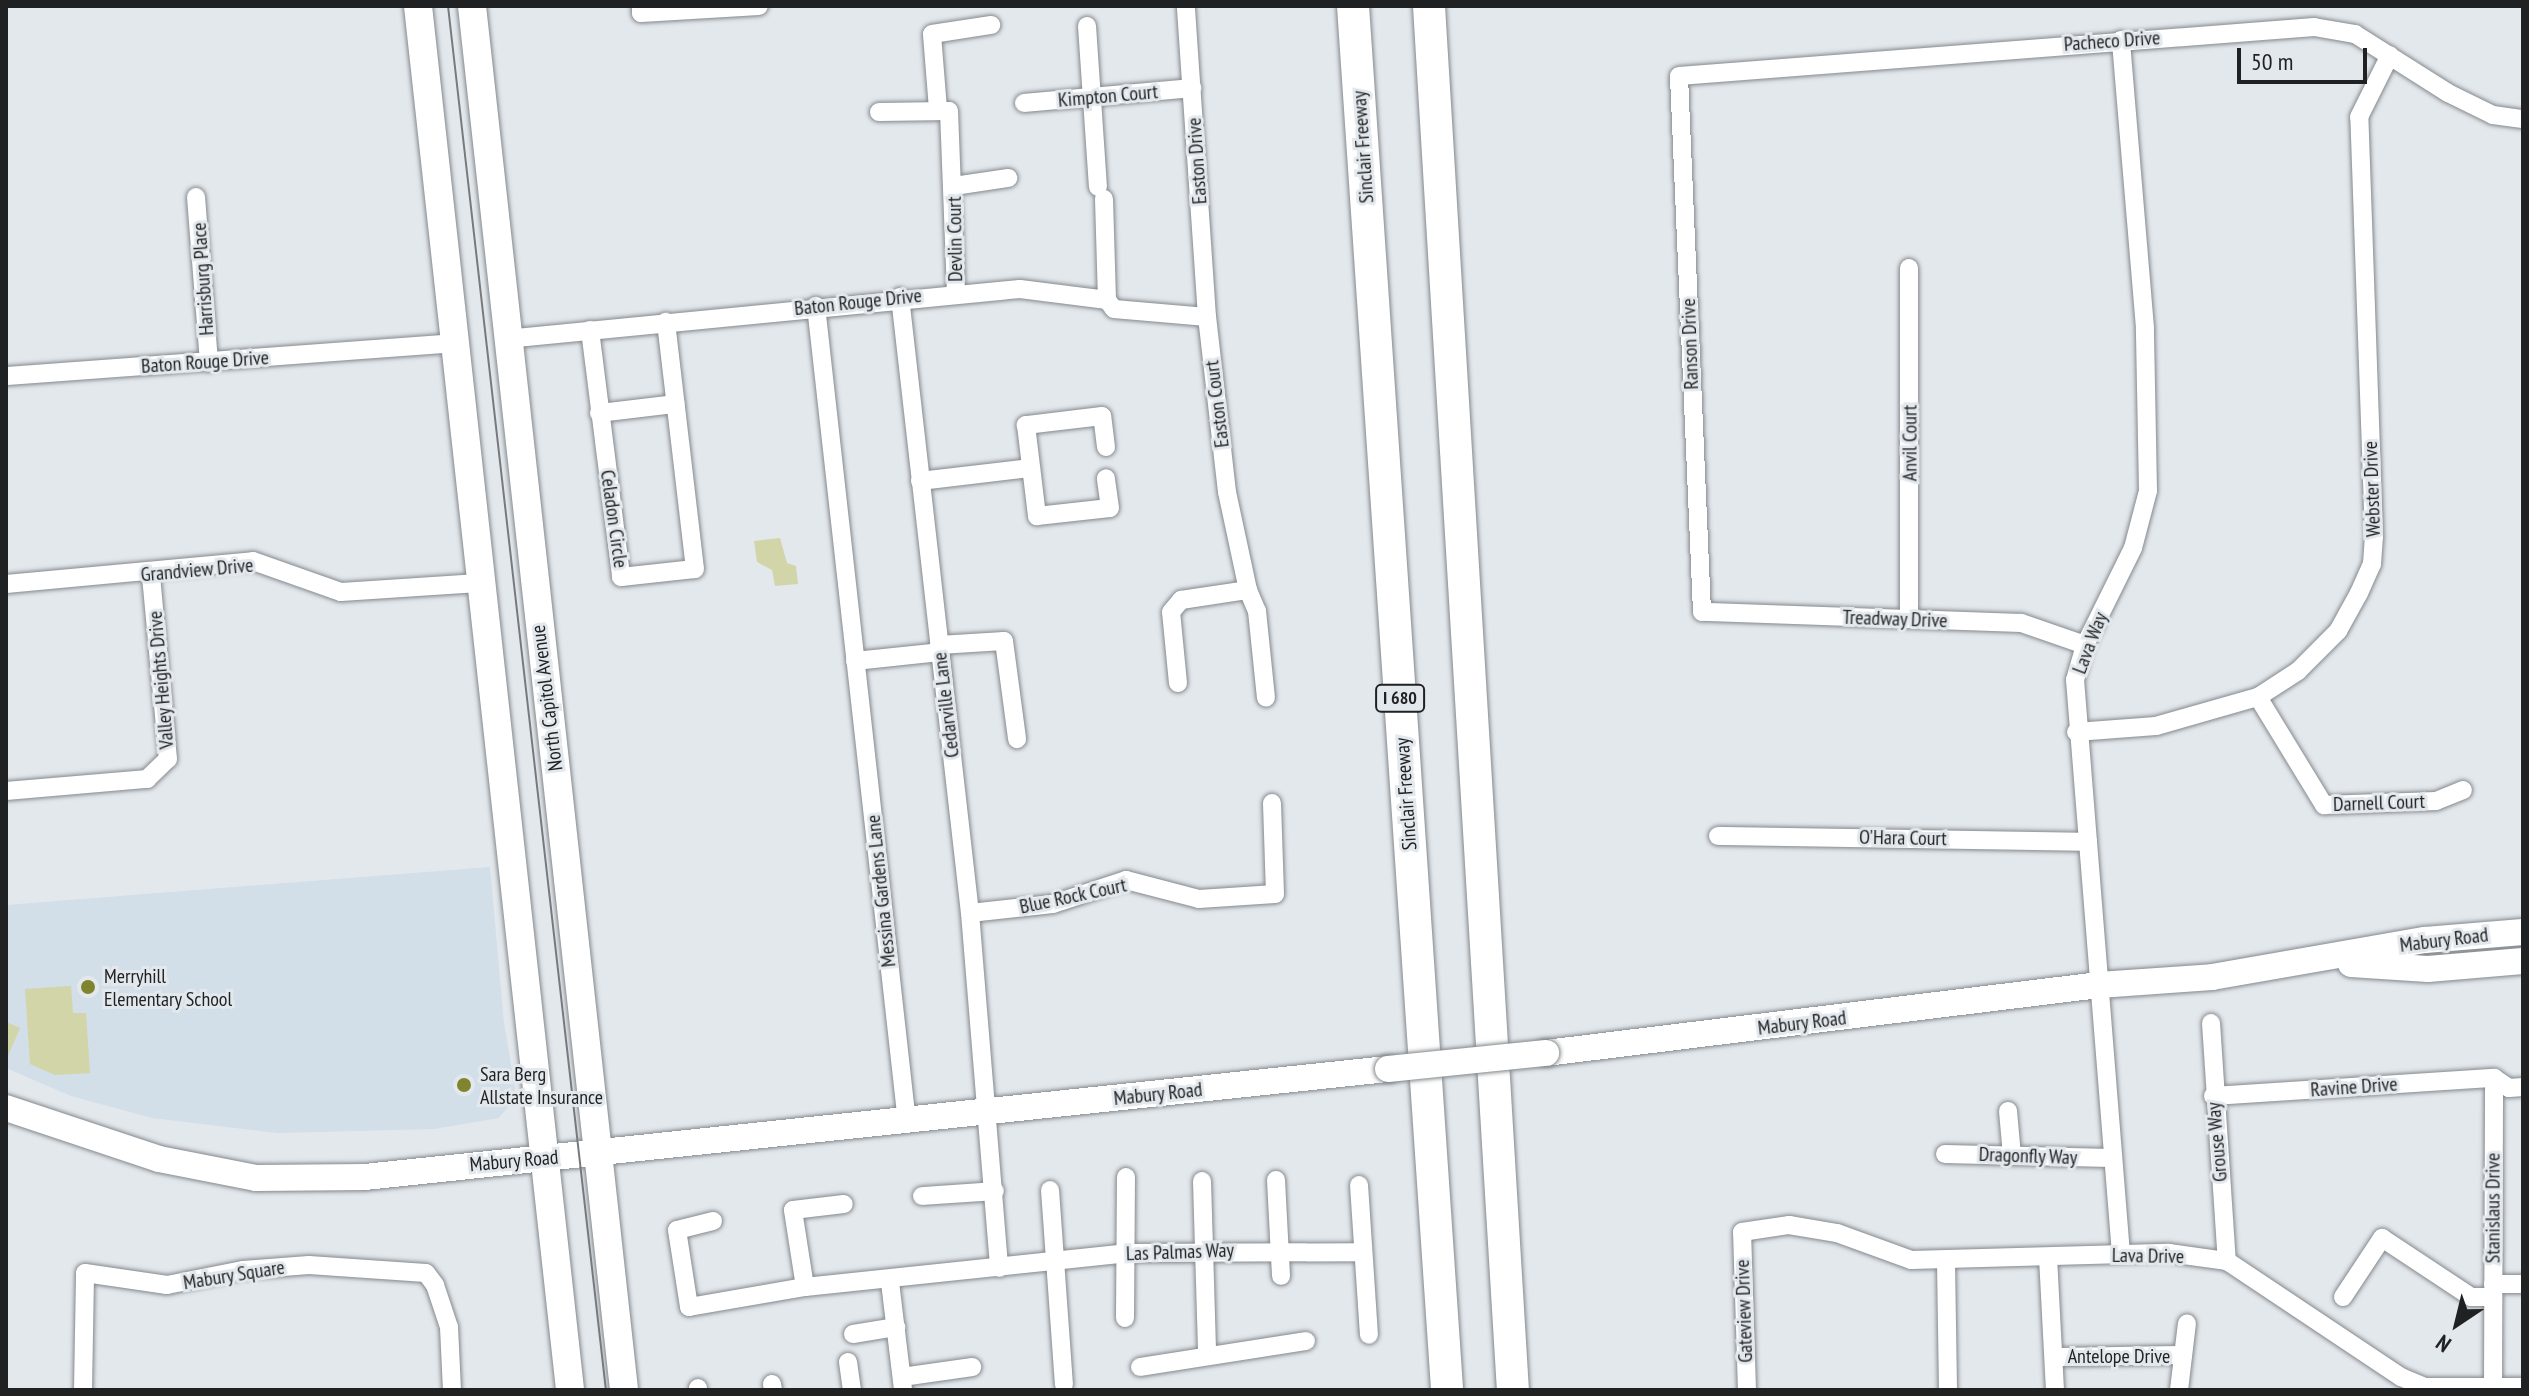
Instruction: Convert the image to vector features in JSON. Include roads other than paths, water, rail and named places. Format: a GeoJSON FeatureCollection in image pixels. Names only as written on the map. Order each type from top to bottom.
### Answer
{"type":"FeatureCollection","features":[{"type":"Feature","properties":{"kind":"highway","name":"Sinclair Freeway"},"geometry":{"type":"LineString","coordinates":[[1353,6],[1447,1390]]}},
{"type":"Feature","properties":{"kind":"highway"},"geometry":{"type":"LineString","coordinates":[[1429,6],[1513,1390]]}},
{"type":"Feature","properties":{"kind":"main road"},"geometry":{"type":"LineString","coordinates":[[418,6],[451,343],[570,1390]]}},
{"type":"Feature","properties":{"kind":"main road","name":"North Capitol Avenue"},"geometry":{"type":"LineString","coordinates":[[472,6],[506,339],[600,1154],[624,1390]]}},
{"type":"Feature","properties":{"kind":"main road","name":"Mabury Road"},"geometry":{"type":"LineString","coordinates":[[6,1108],[159,1159],[256,1178],[365,1177],[1546,1053],[2317,961],[2425,940],[2523,932]]}},
{"type":"Feature","properties":{"kind":"main road","name":"Mabury Road"},"geometry":{"type":"LineString","coordinates":[[2317,961],[2428,969],[2523,961]]}},
{"type":"Feature","properties":{"kind":"street"},"geometry":{"type":"LineString","coordinates":[[641,10],[759,6]]}},
{"type":"Feature","properties":{"kind":"street","name":"Easton Drive"},"geometry":{"type":"LineString","coordinates":[[1186,6],[1207,317]]}},
{"type":"Feature","properties":{"kind":"street","name":"Devlin Court"},"geometry":{"type":"LineString","coordinates":[[956,293],[949,111],[938,109],[932,34],[991,25]]}},
{"type":"Feature","properties":{"kind":"street"},"geometry":{"type":"LineString","coordinates":[[1087,26],[1107,300]]}},
{"type":"Feature","properties":{"kind":"street","name":"Pacheco Drive"},"geometry":{"type":"LineString","coordinates":[[1679,76],[2314,27],[2355,34],[2459,99],[2493,115],[2523,119]]}},
{"type":"Feature","properties":{"kind":"street","name":"Lava Way"},"geometry":{"type":"LineString","coordinates":[[2121,40],[2145,328],[2148,491],[2133,548],[2085,645],[2075,680],[2076,732],[2088,842],[2121,1254]]}},
{"type":"Feature","properties":{"kind":"street","name":"Webster Drive"},"geometry":{"type":"LineString","coordinates":[[2076,732],[2156,726],[2258,697],[2298,671],[2338,631],[2372,564],[2359,117],[2390,55]]}},
{"type":"Feature","properties":{"kind":"street","name":"Ranson Drive"},"geometry":{"type":"LineString","coordinates":[[1679,76],[1702,612]]}},
{"type":"Feature","properties":{"kind":"street","name":"Kimpton Court"},"geometry":{"type":"LineString","coordinates":[[1024,103],[1192,88]]}},
{"type":"Feature","properties":{"kind":"street"},"geometry":{"type":"LineString","coordinates":[[879,112],[938,109]]}},
{"type":"Feature","properties":{"kind":"street","name":"Devlin Court"},"geometry":{"type":"LineString","coordinates":[[954,186],[1008,178]]}},
{"type":"Feature","properties":{"kind":"street","name":"Harrisburg Place"},"geometry":{"type":"LineString","coordinates":[[196,197],[209,362]]}},
{"type":"Feature","properties":{"kind":"street","name":"Anvil Court"},"geometry":{"type":"LineString","coordinates":[[1909,268],[1909,619]]}},
{"type":"Feature","properties":{"kind":"street","name":"Baton Rouge Drive"},"geometry":{"type":"LineString","coordinates":[[506,339],[900,297],[1020,289],[1107,300],[1114,309],[1207,317]]}},
{"type":"Feature","properties":{"kind":"street","name":"Cedarville Lane"},"geometry":{"type":"LineString","coordinates":[[900,297],[970,913],[988,1113]]}},
{"type":"Feature","properties":{"kind":"street","name":"Messina Gardens Lane"},"geometry":{"type":"LineString","coordinates":[[816,306],[907,1122]]}},
{"type":"Feature","properties":{"kind":"street","name":"Easton Court"},"geometry":{"type":"LineString","coordinates":[[1207,317],[1227,492],[1248,590],[1257,611],[1266,698]]}},
{"type":"Feature","properties":{"kind":"street","name":"Celadon Circle"},"geometry":{"type":"LineString","coordinates":[[590,330],[621,577],[695,569],[666,322]]}},
{"type":"Feature","properties":{"kind":"street","name":"Baton Rouge Drive"},"geometry":{"type":"LineString","coordinates":[[6,376],[451,343]]}},
{"type":"Feature","properties":{"kind":"street"},"geometry":{"type":"LineString","coordinates":[[599,413],[675,404]]}},
{"type":"Feature","properties":{"kind":"street"},"geometry":{"type":"LineString","coordinates":[[1106,447],[1102,416],[1026,425],[1037,516],[1110,508],[1106,478]]}},
{"type":"Feature","properties":{"kind":"street"},"geometry":{"type":"LineString","coordinates":[[920,481],[1031,468]]}},
{"type":"Feature","properties":{"kind":"street","name":"Grandview Drive"},"geometry":{"type":"LineString","coordinates":[[6,584],[151,574],[253,561],[341,592],[479,583]]}},
{"type":"Feature","properties":{"kind":"street","name":"Valley Heights Drive"},"geometry":{"type":"LineString","coordinates":[[6,791],[147,779],[168,759],[151,574]]}},
{"type":"Feature","properties":{"kind":"street"},"geometry":{"type":"LineString","coordinates":[[1178,683],[1171,612],[1181,600],[1248,590]]}},
{"type":"Feature","properties":{"kind":"street","name":"Treadway Drive"},"geometry":{"type":"LineString","coordinates":[[1702,612],[2021,623],[2085,645]]}},
{"type":"Feature","properties":{"kind":"street"},"geometry":{"type":"LineString","coordinates":[[855,661],[1004,641],[1017,739]]}},
{"type":"Feature","properties":{"kind":"street","name":"Darnell Court"},"geometry":{"type":"LineString","coordinates":[[2258,697],[2324,805],[2436,801],[2463,790]]}},
{"type":"Feature","properties":{"kind":"street","name":"Blue Rock Court"},"geometry":{"type":"LineString","coordinates":[[970,913],[1053,904],[1126,880],[1199,899],[1275,894],[1272,803]]}},
{"type":"Feature","properties":{"kind":"street","name":"O'Hara Court"},"geometry":{"type":"LineString","coordinates":[[1718,836],[2088,842]]}},
{"type":"Feature","properties":{"kind":"street","name":"Grouse Way"},"geometry":{"type":"LineString","coordinates":[[2211,1023],[2213,1096],[2227,1261]]}},
{"type":"Feature","properties":{"kind":"street"},"geometry":{"type":"LineString","coordinates":[[2494,1078],[2509,1088],[2523,1087]]}},
{"type":"Feature","properties":{"kind":"street","name":"Ravine Drive"},"geometry":{"type":"LineString","coordinates":[[2213,1096],[2494,1078]]}},
{"type":"Feature","properties":{"kind":"street","name":"Stanislaus Drive"},"geometry":{"type":"LineString","coordinates":[[2486,1387],[2493,1290],[2494,1078]]}},
{"type":"Feature","properties":{"kind":"street"},"geometry":{"type":"LineString","coordinates":[[2008,1111],[2012,1156]]}},
{"type":"Feature","properties":{"kind":"street"},"geometry":{"type":"LineString","coordinates":[[988,1113],[999,1268]]}},
{"type":"Feature","properties":{"kind":"street","name":"Dragonfly Way"},"geometry":{"type":"LineString","coordinates":[[1945,1154],[2111,1158]]}},
{"type":"Feature","properties":{"kind":"street"},"geometry":{"type":"LineString","coordinates":[[1125,1318],[1126,1177]]}},
{"type":"Feature","properties":{"kind":"street"},"geometry":{"type":"LineString","coordinates":[[1276,1180],[1281,1276]]}},
{"type":"Feature","properties":{"kind":"street"},"geometry":{"type":"LineString","coordinates":[[1202,1181],[1207,1353]]}},
{"type":"Feature","properties":{"kind":"street"},"geometry":{"type":"LineString","coordinates":[[1359,1185],[1369,1335]]}},
{"type":"Feature","properties":{"kind":"street"},"geometry":{"type":"LineString","coordinates":[[1050,1190],[1051,1265],[1064,1384]]}},
{"type":"Feature","properties":{"kind":"street"},"geometry":{"type":"LineString","coordinates":[[922,1196],[995,1191]]}},
{"type":"Feature","properties":{"kind":"street"},"geometry":{"type":"LineString","coordinates":[[805,1287],[793,1210],[844,1204]]}},
{"type":"Feature","properties":{"kind":"street","name":"Las Palmas Way"},"geometry":{"type":"LineString","coordinates":[[713,1221],[677,1230],[689,1307],[805,1287],[890,1282],[999,1268],[1051,1265],[1126,1253],[1203,1249],[1363,1252]]}},
{"type":"Feature","properties":{"kind":"street","name":"Lava Drive"},"geometry":{"type":"LineString","coordinates":[[1742,1232],[1789,1225],[1837,1233],[1911,1260],[1946,1262],[2121,1254],[2227,1261],[2401,1377],[2425,1387],[2523,1387]]}},
{"type":"Feature","properties":{"kind":"street","name":"Gateview Drive"},"geometry":{"type":"LineString","coordinates":[[1742,1232],[1747,1390]]}},
{"type":"Feature","properties":{"kind":"street"},"geometry":{"type":"LineString","coordinates":[[2343,1297],[2382,1238],[2471,1297],[2523,1284]]}},
{"type":"Feature","properties":{"kind":"street"},"geometry":{"type":"LineString","coordinates":[[2048,1257],[2055,1390]]}},
{"type":"Feature","properties":{"kind":"street"},"geometry":{"type":"LineString","coordinates":[[1946,1262],[1948,1390]]}},
{"type":"Feature","properties":{"kind":"street","name":"Mabury Square"},"geometry":{"type":"LineString","coordinates":[[83,1390],[85,1273],[167,1285],[243,1270],[309,1265],[426,1273],[435,1285],[449,1327],[452,1390]]}},
{"type":"Feature","properties":{"kind":"street"},"geometry":{"type":"LineString","coordinates":[[890,1282],[902,1383],[972,1367]]}},
{"type":"Feature","properties":{"kind":"street"},"geometry":{"type":"LineString","coordinates":[[2179,1390],[2187,1323]]}},
{"type":"Feature","properties":{"kind":"street"},"geometry":{"type":"LineString","coordinates":[[853,1334],[896,1327]]}},
{"type":"Feature","properties":{"kind":"street"},"geometry":{"type":"LineString","coordinates":[[1140,1367],[1207,1353],[1306,1341]]}},
{"type":"Feature","properties":{"kind":"street","name":"Antelope Drive"},"geometry":{"type":"LineString","coordinates":[[2055,1357],[2183,1355]]}},
{"type":"Feature","properties":{"kind":"street"},"geometry":{"type":"LineString","coordinates":[[848,1362],[852,1390]]}},
{"type":"Feature","properties":{"kind":"tram line"},"geometry":{"type":"LineString","coordinates":[[448,6],[606,1390]]}},
{"type":"Feature","properties":{"kind":"place","name":"Merryhill Elementary School"},"geometry":{"type":"Point","coordinates":[88,987]}},
{"type":"Feature","properties":{"kind":"place","name":"Sara Berg Allstate Insurance"},"geometry":{"type":"Point","coordinates":[464,1085]}}]}
